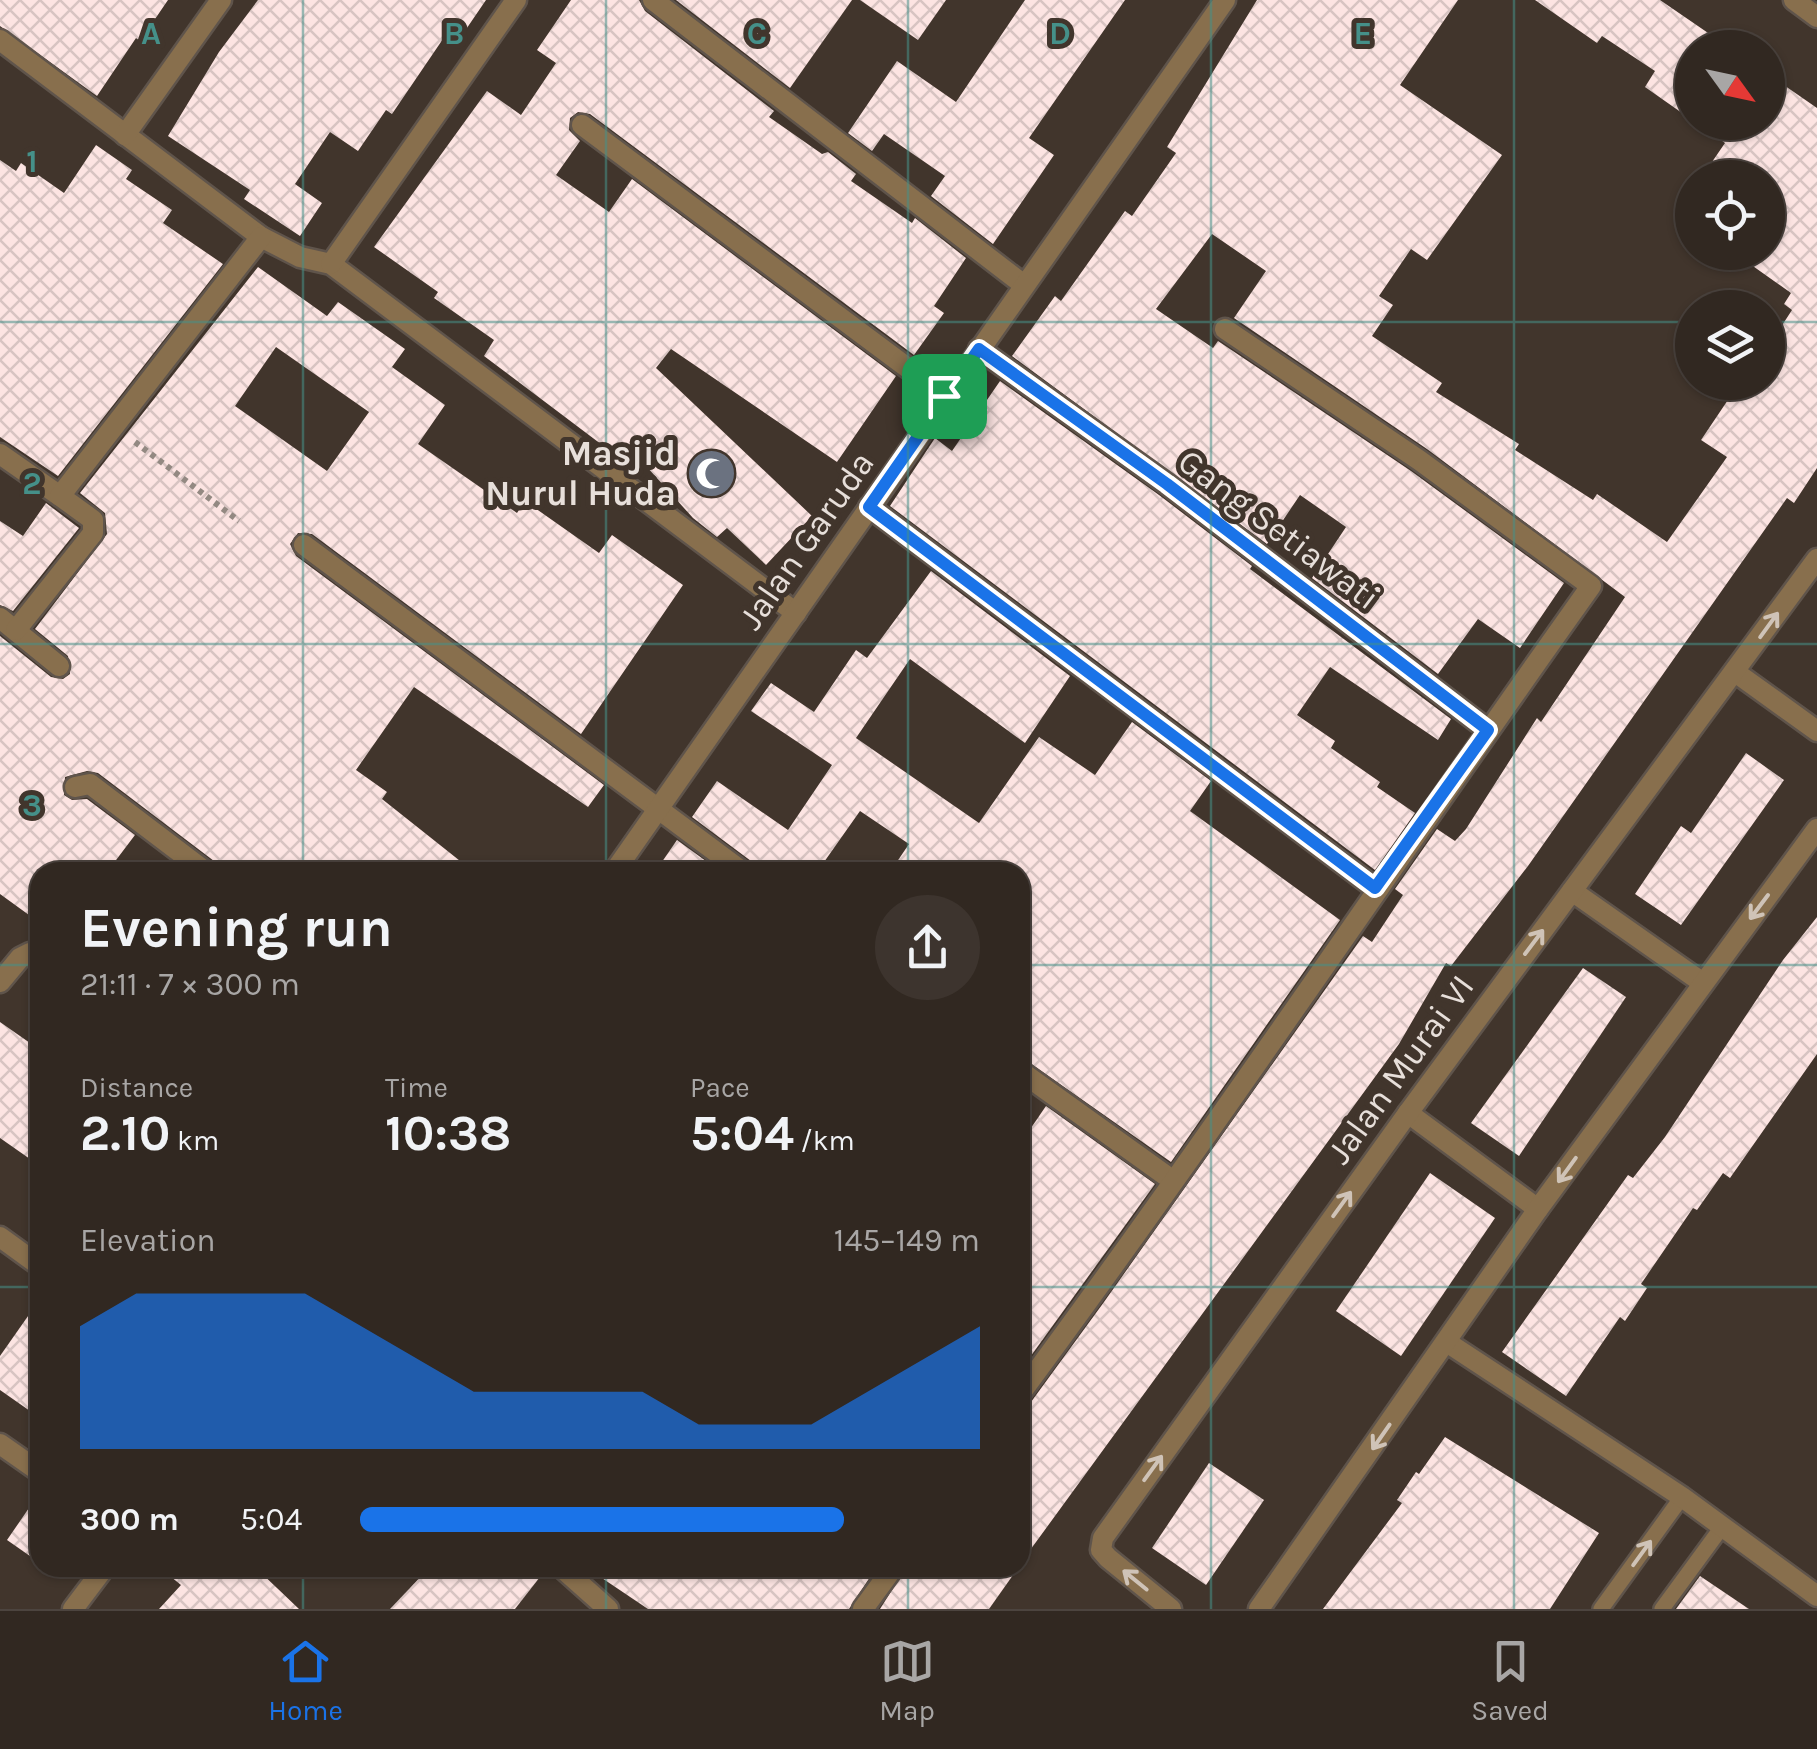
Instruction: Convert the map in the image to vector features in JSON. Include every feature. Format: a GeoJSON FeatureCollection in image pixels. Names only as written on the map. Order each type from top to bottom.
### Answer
{"type":"FeatureCollection","features":[{"type":"Feature","properties":{"kind":"street"},"geometry":{"type":"LineString","coordinates":[[124,135],[221,0]]}},
{"type":"Feature","properties":{"kind":"street"},"geometry":{"type":"LineString","coordinates":[[332,264],[516,0]]}},
{"type":"Feature","properties":{"kind":"street"},"geometry":{"type":"LineString","coordinates":[[653,0],[1024,284]]}},
{"type":"Feature","properties":{"kind":"street","name":"Jalan Garuda"},"geometry":{"type":"LineString","coordinates":[[621,862],[1225,0]]}},
{"type":"Feature","properties":{"kind":"street"},"geometry":{"type":"LineString","coordinates":[[1794,0],[1817,17]]}},
{"type":"Feature","properties":{"kind":"street"},"geometry":{"type":"LineString","coordinates":[[0,40],[261,237],[300,257],[332,264],[796,613]]}},
{"type":"Feature","properties":{"kind":"street"},"geometry":{"type":"LineString","coordinates":[[582,126],[944,396]]}},
{"type":"Feature","properties":{"kind":"street"},"geometry":{"type":"LineString","coordinates":[[60,496],[261,237]]}},
{"type":"Feature","properties":{"kind":"street"},"geometry":{"type":"LineString","coordinates":[[1030,1381],[1170,1192],[1375,888],[1592,586],[1419,460],[1225,329]]}},
{"type":"Feature","properties":{"kind":"street","name":"Gang Setiawati"},"geometry":{"type":"LineString","coordinates":[[979,349],[1167,484],[1488,730]]}},
{"type":"Feature","properties":{"kind":"street"},"geometry":{"type":"LineString","coordinates":[[0,454],[93,520],[93,532],[8,624],[59,666]]}},
{"type":"Feature","properties":{"kind":"street"},"geometry":{"type":"LineString","coordinates":[[869,507],[1375,888]]}},
{"type":"Feature","properties":{"kind":"street"},"geometry":{"type":"LineString","coordinates":[[304,545],[729,862]]}},
{"type":"Feature","properties":{"kind":"street","name":"Jalan Murai VI"},"geometry":{"type":"LineString","coordinates":[[1171,1609],[1108,1558],[1101,1550],[1103,1538],[1408,1113],[1817,559]]}},
{"type":"Feature","properties":{"kind":"street"},"geometry":{"type":"LineString","coordinates":[[1735,672],[1817,732]]}},
{"type":"Feature","properties":{"kind":"street"},"geometry":{"type":"LineString","coordinates":[[75,787],[90,784],[193,862]]}},
{"type":"Feature","properties":{"kind":"street"},"geometry":{"type":"LineString","coordinates":[[1258,1609],[1448,1343],[1538,1209],[1817,829]]}},
{"type":"Feature","properties":{"kind":"street"},"geometry":{"type":"LineString","coordinates":[[1572,891],[1702,982]]}},
{"type":"Feature","properties":{"kind":"street"},"geometry":{"type":"LineString","coordinates":[[0,982],[20,958],[30,954]]}},
{"type":"Feature","properties":{"kind":"street"},"geometry":{"type":"LineString","coordinates":[[1030,1078],[1165,1175]]}},
{"type":"Feature","properties":{"kind":"street"},"geometry":{"type":"LineString","coordinates":[[1408,1113],[1538,1209]]}},
{"type":"Feature","properties":{"kind":"street"},"geometry":{"type":"LineString","coordinates":[[0,1237],[30,1259]]}},
{"type":"Feature","properties":{"kind":"street"},"geometry":{"type":"LineString","coordinates":[[1448,1343],[1682,1498],[1817,1596]]}},
{"type":"Feature","properties":{"kind":"street"},"geometry":{"type":"LineString","coordinates":[[0,1444],[30,1465]]}},
{"type":"Feature","properties":{"kind":"street"},"geometry":{"type":"LineString","coordinates":[[73,1609],[97,1577]]}},
{"type":"Feature","properties":{"kind":"street"},"geometry":{"type":"LineString","coordinates":[[572,1577],[608,1609]]}},
{"type":"Feature","properties":{"kind":"street"},"geometry":{"type":"LineString","coordinates":[[863,1609],[886,1577]]}},
{"type":"Feature","properties":{"kind":"lane"},"geometry":{"type":"LineString","coordinates":[[1601,1609],[1682,1498]]}},
{"type":"Feature","properties":{"kind":"lane"},"geometry":{"type":"LineString","coordinates":[[1662,1609],[1722,1527]]}},
{"type":"Feature","properties":{"kind":"path"},"geometry":{"type":"LineString","coordinates":[[114,426],[239,521]]}},
{"type":"Feature","properties":{"kind":"building"},"geometry":{"type":"Polygon","coordinates":[[[0,0],[168,0],[140,41],[136,38],[97,96],[0,26],[0,0]]]}},
{"type":"Feature","properties":{"kind":"building"},"geometry":{"type":"Polygon","coordinates":[[[258,0],[486,0],[456,44],[445,36],[392,114],[386,110],[358,151],[330,132],[295,184],[322,203],[300,236],[244,199],[250,190],[168,136],[219,52],[258,0]]]}},
{"type":"Feature","properties":{"kind":"building"},"geometry":{"type":"Polygon","coordinates":[[[571,0],[639,0],[645,11],[774,111],[769,117],[822,154],[828,152],[856,174],[851,181],[912,223],[915,218],[966,258],[934,306],[944,313],[914,355],[590,114],[578,112],[570,118],[569,130],[580,141],[556,175],[609,212],[632,179],[896,376],[837,462],[671,349],[656,368],[812,516],[766,565],[727,528],[717,537],[693,518],[637,456],[630,466],[484,356],[494,340],[434,298],[438,292],[374,247],[487,91],[521,115],[556,63],[537,50],[571,0]]]}},
{"type":"Feature","properties":{"kind":"building"},"geometry":{"type":"Polygon","coordinates":[[[676,0],[852,0],[790,88],[676,0]]]}},
{"type":"Feature","properties":{"kind":"building"},"geometry":{"type":"Polygon","coordinates":[[[860,0],[946,0],[918,40],[860,0]]]}},
{"type":"Feature","properties":{"kind":"building"},"geometry":{"type":"Polygon","coordinates":[[[1025,0],[1125,0],[1029,138],[1054,155],[993,244],[931,196],[945,176],[884,134],[872,151],[848,133],[897,61],[956,102],[1025,0]]]}},
{"type":"Feature","properties":{"kind":"building"},"geometry":{"type":"Polygon","coordinates":[[[1257,0],[1458,0],[1400,85],[1502,155],[1427,260],[1411,249],[1379,296],[1393,305],[1372,336],[1442,383],[1436,392],[1519,444],[1515,450],[1593,500],[1597,494],[1667,542],[1727,457],[1701,440],[1728,400],[1785,400],[1785,321],[1792,310],[1785,302],[1791,293],[1758,270],[1785,270],[1785,160],[1713,160],[1725,143],[1721,140],[1785,140],[1785,86],[1817,108],[1817,468],[1794,503],[1787,498],[1528,866],[1451,966],[1446,963],[1399,1044],[1030,1550],[1030,1403],[1363,936],[1372,942],[1403,895],[1395,889],[1437,829],[1455,841],[1466,829],[1537,718],[1541,722],[1625,597],[1427,449],[1234,318],[1266,271],[1212,234],[1156,309],[1213,348],[1218,341],[1411,471],[1564,583],[1520,648],[1478,619],[1438,674],[1312,578],[1346,527],[1300,495],[1267,544],[1012,356],[1055,296],[1061,301],[1125,211],[1132,216],[1176,153],[1167,147],[1257,0]]]}},
{"type":"Feature","properties":{"kind":"building"},"geometry":{"type":"Polygon","coordinates":[[[1535,0],[1660,0],[1704,30],[1675,30],[1675,108],[1645,87],[1655,71],[1602,36],[1597,43],[1535,0]]]}},
{"type":"Feature","properties":{"kind":"building"},"geometry":{"type":"Polygon","coordinates":[[[96,145],[132,170],[126,179],[172,210],[163,223],[223,264],[58,476],[0,437],[0,160],[16,171],[21,163],[64,193],[96,145]]]}},
{"type":"Feature","properties":{"kind":"building"},"geometry":{"type":"Polygon","coordinates":[[[258,267],[327,316],[338,302],[405,349],[392,367],[445,405],[418,444],[517,513],[525,501],[599,553],[612,535],[683,585],[581,734],[312,534],[298,533],[290,544],[296,556],[604,785],[588,807],[414,687],[356,770],[387,792],[382,799],[461,862],[215,862],[98,773],[87,771],[65,777],[64,795],[72,800],[87,799],[135,835],[115,862],[30,862],[30,916],[0,894],[0,636],[51,677],[63,679],[70,674],[68,656],[35,629],[107,534],[105,513],[80,493],[258,267]],[[276,347],[235,406],[327,471],[369,412],[276,347]]]}},
{"type":"Feature","properties":{"kind":"building"},"geometry":{"type":"Polygon","coordinates":[[[1000,381],[1159,495],[1252,566],[1250,569],[1451,719],[1438,740],[1330,667],[1297,715],[1335,741],[1331,748],[1380,782],[1377,787],[1415,813],[1375,870],[890,506],[935,438],[952,451],[1000,381]]]}},
{"type":"Feature","properties":{"kind":"building"},"geometry":{"type":"Polygon","coordinates":[[[46,503],[79,528],[13,611],[0,605],[0,521],[23,536],[46,503]]]}},
{"type":"Feature","properties":{"kind":"building"},"geometry":{"type":"Polygon","coordinates":[[[931,571],[1070,676],[1025,743],[910,659],[856,738],[979,823],[1039,737],[1095,775],[1132,722],[1211,781],[1190,811],[1340,920],[1171,1162],[1030,1063],[1030,862],[897,862],[909,844],[860,811],[824,862],[752,862],[692,817],[717,781],[788,830],[832,765],[751,711],[771,683],[814,712],[856,650],[867,658],[931,571]]]}},
{"type":"Feature","properties":{"kind":"building"},"geometry":{"type":"Polygon","coordinates":[[[1746,753],[1784,780],[1681,925],[1635,894],[1681,826],[1691,833],[1746,753]]]}},
{"type":"Feature","properties":{"kind":"building"},"geometry":{"type":"Polygon","coordinates":[[[677,840],[707,862],[662,862],[677,840]]]}},
{"type":"Feature","properties":{"kind":"building"},"geometry":{"type":"Polygon","coordinates":[[[1817,917],[1817,1054],[1730,1178],[1723,1173],[1697,1210],[1693,1208],[1641,1284],[1647,1288],[1625,1321],[1620,1317],[1566,1396],[1502,1352],[1628,1175],[1633,1178],[1665,1137],[1783,960],[1817,917]]]}},
{"type":"Feature","properties":{"kind":"building"},"geometry":{"type":"Polygon","coordinates":[[[1583,968],[1626,997],[1519,1156],[1471,1123],[1583,968]]]}},
{"type":"Feature","properties":{"kind":"building"},"geometry":{"type":"Polygon","coordinates":[[[0,1022],[30,1043],[30,1159],[0,1138],[0,1022]]]}},
{"type":"Feature","properties":{"kind":"building"},"geometry":{"type":"Polygon","coordinates":[[[1046,1106],[1155,1184],[1030,1357],[1030,1129],[1046,1106]]]}},
{"type":"Feature","properties":{"kind":"building"},"geometry":{"type":"Polygon","coordinates":[[[1430,1173],[1495,1218],[1401,1356],[1336,1311],[1430,1173]]]}},
{"type":"Feature","properties":{"kind":"building"},"geometry":{"type":"Polygon","coordinates":[[[30,1313],[30,1411],[0,1390],[0,1356],[30,1313]]]}},
{"type":"Feature","properties":{"kind":"building"},"geometry":{"type":"Polygon","coordinates":[[[1445,1437],[1599,1533],[1550,1609],[1323,1609],[1402,1503],[1397,1500],[1416,1472],[1419,1474],[1445,1437]]]}},
{"type":"Feature","properties":{"kind":"building"},"geometry":{"type":"Polygon","coordinates":[[[1209,1463],[1264,1500],[1206,1585],[1152,1548],[1209,1463]]]}},
{"type":"Feature","properties":{"kind":"building"},"geometry":{"type":"Polygon","coordinates":[[[30,1507],[30,1556],[7,1540],[30,1507]]]}},
{"type":"Feature","properties":{"kind":"building"},"geometry":{"type":"Polygon","coordinates":[[[1700,1576],[1749,1609],[1676,1609],[1700,1576]]]}},
{"type":"Feature","properties":{"kind":"building"},"geometry":{"type":"Polygon","coordinates":[[[171,1577],[265,1577],[299,1609],[159,1609],[181,1585],[171,1577]]]}},
{"type":"Feature","properties":{"kind":"building"},"geometry":{"type":"Polygon","coordinates":[[[420,1577],[540,1577],[515,1609],[390,1609],[420,1577]]]}},
{"type":"Feature","properties":{"kind":"building"},"geometry":{"type":"Polygon","coordinates":[[[600,1577],[870,1577],[849,1609],[648,1609],[600,1577]]]}},
{"type":"Feature","properties":{"kind":"building"},"geometry":{"type":"Polygon","coordinates":[[[900,1577],[1012,1577],[989,1609],[880,1609],[900,1577]]]}},
{"type":"Feature","properties":{"kind":"place","name":"Masjid Nurul Huda"},"geometry":{"type":"Point","coordinates":[711,473]}},
{"type":"Feature","properties":{"kind":"route"},"geometry":{"type":"LineString","coordinates":[[979,349],[1167,484],[1488,730],[1375,888],[869,507],[944,396],[979,349]]}}]}
